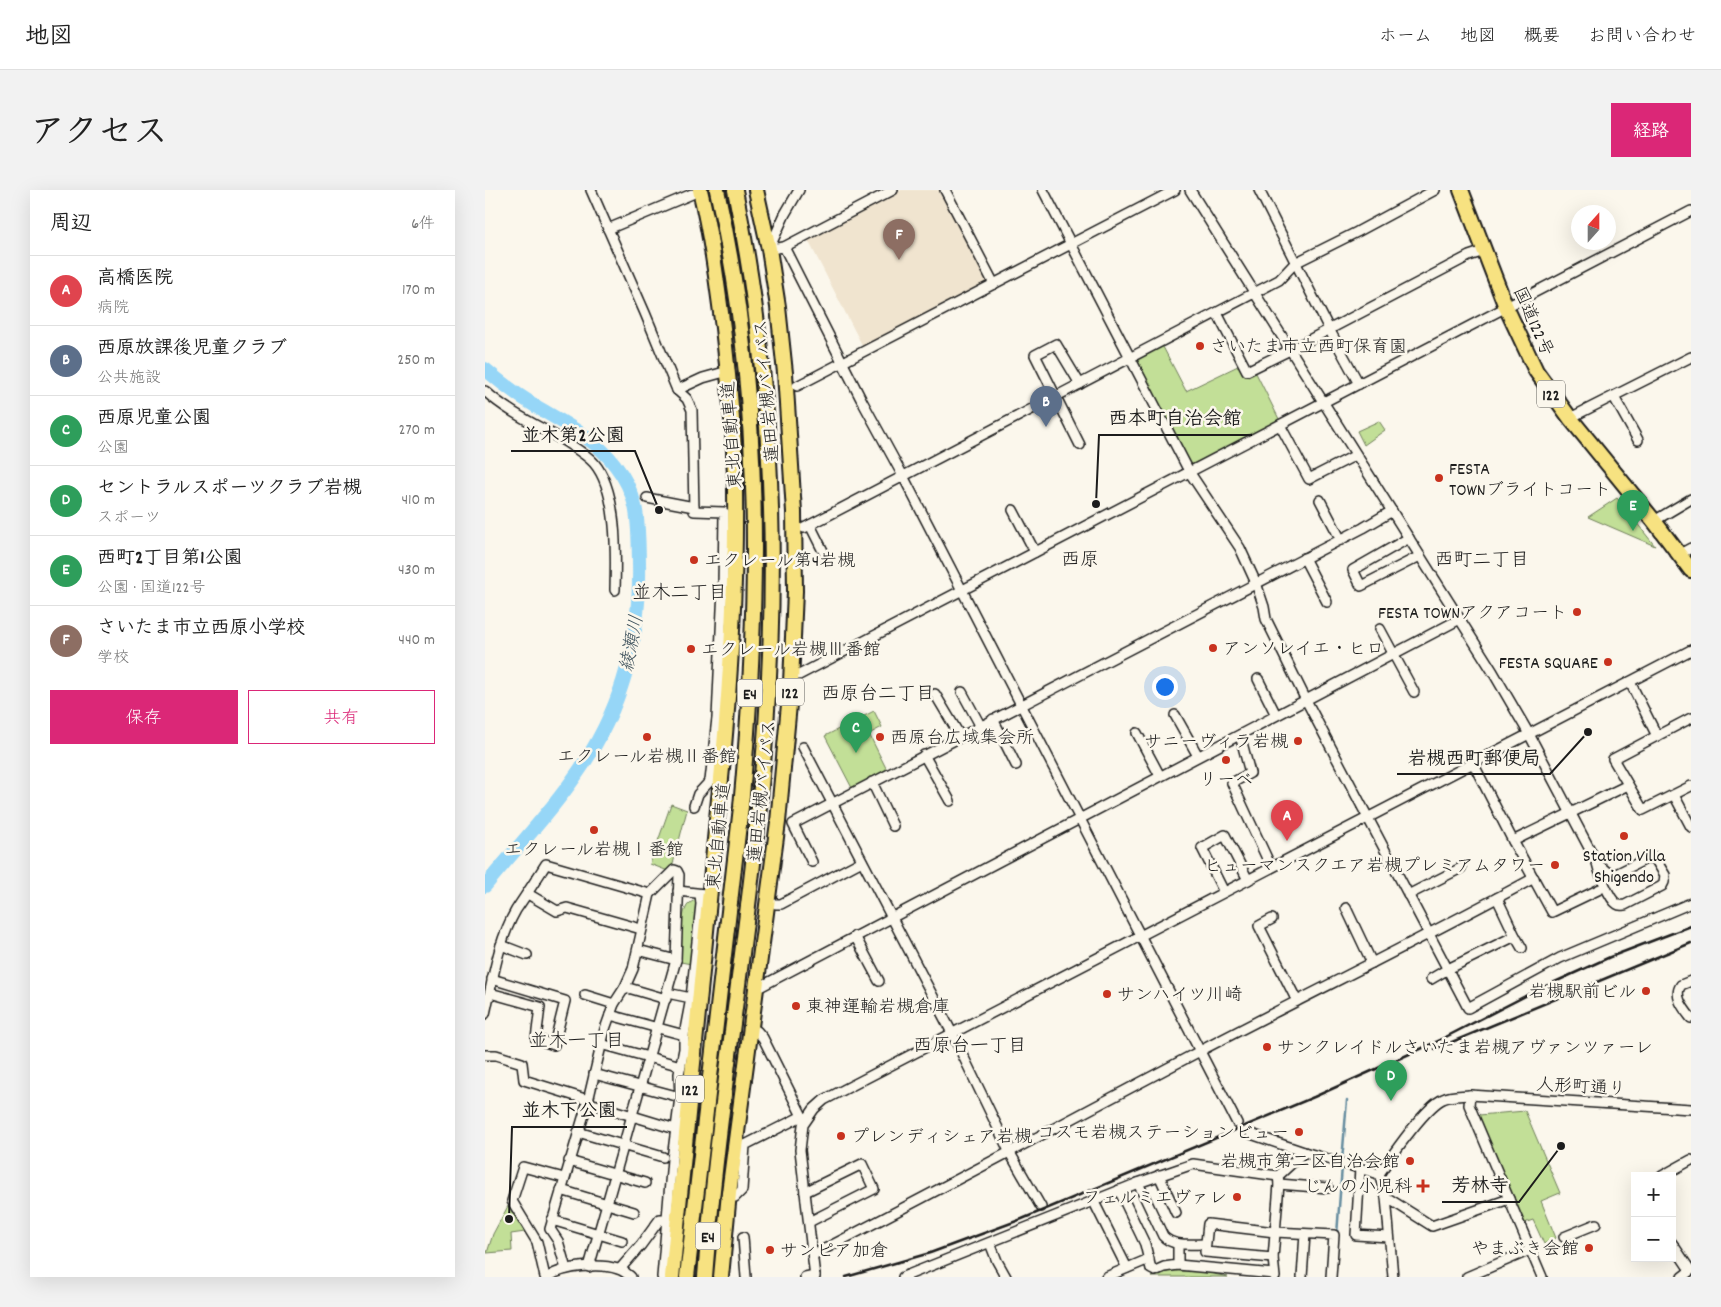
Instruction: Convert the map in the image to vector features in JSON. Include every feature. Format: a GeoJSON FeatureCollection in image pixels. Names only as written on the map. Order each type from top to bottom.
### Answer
{"type":"FeatureCollection","features":[{"type":"Feature","properties":{"kind":"highway","name":"東北自動車道"},"geometry":{"type":"LineString","coordinates":[[687,1277],[740,816],[747,736],[754,608],[754,503],[748,396],[735,288],[717,190]]}},
{"type":"Feature","properties":{"kind":"highway","name":"東北自動車道"},"geometry":{"type":"LineString","coordinates":[[705,1277],[712,1195],[760,793],[766,725],[772,596],[771,484],[767,413],[754,299],[735,190]]}},
{"type":"Feature","properties":{"kind":"highway","name":"蓮田岩槻バイパス"},"geometry":{"type":"LineString","coordinates":[[721,1277],[778,822],[791,683],[795,591],[794,512],[790,439],[778,307],[769,249],[756,190]]}},
{"type":"Feature","properties":{"kind":"highway","name":"国道122号"},"geometry":{"type":"LineString","coordinates":[[1461,190],[1506,307],[1536,371],[1570,418],[1654,522],[1685,551],[1691,570]]}},
{"type":"Feature","properties":{"kind":"highway","name":"蓮田岩槻バイパス"},"geometry":{"type":"LineString","coordinates":[[671,1277],[710,897],[730,675],[734,578],[735,489],[728,371],[717,286],[696,192]]}},
{"type":"Feature","properties":{"kind":"street"},"geometry":{"type":"LineString","coordinates":[[591,190],[677,390],[687,399],[692,410],[694,511],[724,512],[721,658],[714,747],[710,781],[698,794],[695,806]]}},
{"type":"Feature","properties":{"kind":"street"},"geometry":{"type":"LineString","coordinates":[[769,249],[785,214],[799,190]]}},
{"type":"Feature","properties":{"kind":"street"},"geometry":{"type":"LineString","coordinates":[[769,249],[784,247],[893,190]]}},
{"type":"Feature","properties":{"kind":"street"},"geometry":{"type":"LineString","coordinates":[[945,190],[995,284]]}},
{"type":"Feature","properties":{"kind":"street"},"geometry":{"type":"LineString","coordinates":[[1043,190],[1190,473],[1240,548],[1256,583],[1266,619],[1306,700],[1469,1008],[1560,958],[1691,903]]}},
{"type":"Feature","properties":{"kind":"street"},"geometry":{"type":"LineString","coordinates":[[797,386],[1175,190]]}},
{"type":"Feature","properties":{"kind":"street"},"geometry":{"type":"LineString","coordinates":[[1190,190],[1493,672],[1529,734],[1597,863],[1604,889],[1614,902],[1625,905],[1662,886],[1665,875],[1657,860],[1651,857],[1616,874],[1604,889],[1552,912],[1473,763]]}},
{"type":"Feature","properties":{"kind":"street"},"geometry":{"type":"LineString","coordinates":[[1259,190],[1359,384]]}},
{"type":"Feature","properties":{"kind":"street"},"geometry":{"type":"LineString","coordinates":[[827,557],[807,526],[1279,280],[1295,263],[1435,190]]}},
{"type":"Feature","properties":{"kind":"street"},"geometry":{"type":"LineString","coordinates":[[608,229],[696,192]]}},
{"type":"Feature","properties":{"kind":"street"},"geometry":{"type":"LineString","coordinates":[[799,675],[1691,211]]}},
{"type":"Feature","properties":{"kind":"street"},"geometry":{"type":"LineString","coordinates":[[784,247],[1139,937],[1237,1123]]}},
{"type":"Feature","properties":{"kind":"street"},"geometry":{"type":"LineString","coordinates":[[1217,313],[1247,371],[1469,256],[1485,251]]}},
{"type":"Feature","properties":{"kind":"street"},"geometry":{"type":"LineString","coordinates":[[1080,384],[1057,344],[1035,356],[1080,445]]}},
{"type":"Feature","properties":{"kind":"street"},"geometry":{"type":"LineString","coordinates":[[1570,418],[1691,357]]}},
{"type":"Feature","properties":{"kind":"street"},"geometry":{"type":"LineString","coordinates":[[677,390],[703,378],[728,371]]}},
{"type":"Feature","properties":{"kind":"street"},"geometry":{"type":"LineString","coordinates":[[485,391],[531,423],[568,443],[594,462],[604,479],[613,514],[615,590]]}},
{"type":"Feature","properties":{"kind":"street"},"geometry":{"type":"LineString","coordinates":[[1614,397],[1638,440]]}},
{"type":"Feature","properties":{"kind":"street"},"geometry":{"type":"LineString","coordinates":[[1280,425],[1309,479],[1356,455]]}},
{"type":"Feature","properties":{"kind":"street"},"geometry":{"type":"LineString","coordinates":[[647,498],[694,507]]}},
{"type":"Feature","properties":{"kind":"street"},"geometry":{"type":"LineString","coordinates":[[1654,522],[1691,499]]}},
{"type":"Feature","properties":{"kind":"street"},"geometry":{"type":"LineString","coordinates":[[1321,500],[1341,540]]}},
{"type":"Feature","properties":{"kind":"street"},"geometry":{"type":"LineString","coordinates":[[1013,510],[1035,552]]}},
{"type":"Feature","properties":{"kind":"street"},"geometry":{"type":"LineString","coordinates":[[812,862],[793,824],[980,725],[1341,540],[1392,511]]}},
{"type":"Feature","properties":{"kind":"street"},"geometry":{"type":"LineString","coordinates":[[1409,538],[1353,570],[1361,586],[1420,556]]}},
{"type":"Feature","properties":{"kind":"street"},"geometry":{"type":"LineString","coordinates":[[1305,558],[1327,602]]}},
{"type":"Feature","properties":{"kind":"street"},"geometry":{"type":"LineString","coordinates":[[756,989],[1460,619]]}},
{"type":"Feature","properties":{"kind":"street"},"geometry":{"type":"LineString","coordinates":[[1380,629],[1415,692]]}},
{"type":"Feature","properties":{"kind":"street"},"geometry":{"type":"LineString","coordinates":[[732,1195],[742,1190],[745,1145],[803,1119],[824,1100],[1691,650]]}},
{"type":"Feature","properties":{"kind":"street"},"geometry":{"type":"LineString","coordinates":[[1258,679],[1276,715]]}},
{"type":"Feature","properties":{"kind":"street"},"geometry":{"type":"LineString","coordinates":[[1630,682],[1657,736]]}},
{"type":"Feature","properties":{"kind":"street"},"geometry":{"type":"LineString","coordinates":[[962,692],[980,725]]}},
{"type":"Feature","properties":{"kind":"street"},"geometry":{"type":"LineString","coordinates":[[935,694],[960,736]]}},
{"type":"Feature","properties":{"kind":"street"},"geometry":{"type":"LineString","coordinates":[[1175,715],[1198,756]]}},
{"type":"Feature","properties":{"kind":"street"},"geometry":{"type":"LineString","coordinates":[[1691,718],[1613,759],[1643,810],[1691,786]]}},
{"type":"Feature","properties":{"kind":"street"},"geometry":{"type":"LineString","coordinates":[[993,719],[1016,765]]}},
{"type":"Feature","properties":{"kind":"street"},"geometry":{"type":"LineString","coordinates":[[1137,733],[1160,776]]}},
{"type":"Feature","properties":{"kind":"street"},"geometry":{"type":"LineString","coordinates":[[1240,735],[1250,773],[1232,783],[1271,867]]}},
{"type":"Feature","properties":{"kind":"street"},"geometry":{"type":"LineString","coordinates":[[803,747],[952,1034],[1010,1153],[1041,1207]]}},
{"type":"Feature","properties":{"kind":"street"},"geometry":{"type":"LineString","coordinates":[[924,755],[950,801]]}},
{"type":"Feature","properties":{"kind":"street"},"geometry":{"type":"LineString","coordinates":[[872,782],[893,826]]}},
{"type":"Feature","properties":{"kind":"street"},"geometry":{"type":"LineString","coordinates":[[1513,841],[1628,784]]}},
{"type":"Feature","properties":{"kind":"street"},"geometry":{"type":"LineString","coordinates":[[1674,795],[1691,827]]}},
{"type":"Feature","properties":{"kind":"street"},"geometry":{"type":"LineString","coordinates":[[1224,892],[1202,848],[1225,835],[1248,880]]}},
{"type":"Feature","properties":{"kind":"street"},"geometry":{"type":"LineString","coordinates":[[776,904],[781,904],[862,861]]}},
{"type":"Feature","properties":{"kind":"street"},"geometry":{"type":"LineString","coordinates":[[1597,863],[1607,872],[1616,874]]}},
{"type":"Feature","properties":{"kind":"street"},"geometry":{"type":"LineString","coordinates":[[485,1014],[501,944],[516,910],[528,894],[545,864],[650,894]]}},
{"type":"Feature","properties":{"kind":"street"},"geometry":{"type":"LineString","coordinates":[[1408,895],[1461,868]]}},
{"type":"Feature","properties":{"kind":"street"},"geometry":{"type":"LineString","coordinates":[[566,1269],[558,1241],[550,1230],[552,1220],[588,1101],[601,1044],[610,1015],[614,1004],[625,987],[639,950],[641,929],[650,894],[674,870],[679,875],[676,960],[589,1267]]}},
{"type":"Feature","properties":{"kind":"street"},"geometry":{"type":"LineString","coordinates":[[813,1255],[1010,1153],[1200,1051],[1429,935],[1534,878]]}},
{"type":"Feature","properties":{"kind":"street"},"geometry":{"type":"LineString","coordinates":[[678,891],[710,897]]}},
{"type":"Feature","properties":{"kind":"street"},"geometry":{"type":"LineString","coordinates":[[528,894],[557,911],[567,908],[641,929]]}},
{"type":"Feature","properties":{"kind":"street"},"geometry":{"type":"LineString","coordinates":[[662,1277],[672,1159],[681,1097],[679,1074],[685,1049],[684,1035],[691,998],[701,904],[710,897]]}},
{"type":"Feature","properties":{"kind":"street"},"geometry":{"type":"LineString","coordinates":[[1497,898],[1522,948]]}},
{"type":"Feature","properties":{"kind":"street"},"geometry":{"type":"LineString","coordinates":[[1346,908],[1373,963]]}},
{"type":"Feature","properties":{"kind":"street"},"geometry":{"type":"LineString","coordinates":[[1272,919],[1259,926],[1297,1001]]}},
{"type":"Feature","properties":{"kind":"street"},"geometry":{"type":"LineString","coordinates":[[855,936],[879,981]]}},
{"type":"Feature","properties":{"kind":"street"},"geometry":{"type":"LineString","coordinates":[[1431,979],[1515,936]]}},
{"type":"Feature","properties":{"kind":"street"},"geometry":{"type":"LineString","coordinates":[[501,944],[527,955]]}},
{"type":"Feature","properties":{"kind":"street"},"geometry":{"type":"LineString","coordinates":[[639,950],[676,960]]}},
{"type":"Feature","properties":{"kind":"street"},"geometry":{"type":"LineString","coordinates":[[489,993],[539,1007],[536,1039],[553,1045],[565,1001],[492,979]]}},
{"type":"Feature","properties":{"kind":"street"},"geometry":{"type":"LineString","coordinates":[[1691,981],[1681,985],[1678,998],[1691,1018]]}},
{"type":"Feature","properties":{"kind":"street"},"geometry":{"type":"LineString","coordinates":[[625,987],[667,996],[691,998]]}},
{"type":"Feature","properties":{"kind":"street"},"geometry":{"type":"LineString","coordinates":[[585,995],[614,1004]]}},
{"type":"Feature","properties":{"kind":"street"},"geometry":{"type":"LineString","coordinates":[[610,1015],[684,1035]]}},
{"type":"Feature","properties":{"kind":"street"},"geometry":{"type":"LineString","coordinates":[[751,1027],[763,1038],[803,1119],[800,1150],[815,1276],[805,1277]]}},
{"type":"Feature","properties":{"kind":"street"},"geometry":{"type":"LineString","coordinates":[[601,1044],[681,1066]]}},
{"type":"Feature","properties":{"kind":"street"},"geometry":{"type":"LineString","coordinates":[[485,1055],[522,1063],[524,1080],[672,1128]]}},
{"type":"Feature","properties":{"kind":"street"},"geometry":{"type":"LineString","coordinates":[[594,1074],[681,1097]]}},
{"type":"Feature","properties":{"kind":"street"},"geometry":{"type":"LineString","coordinates":[[1470,1096],[1469,1105],[1541,1277]]}},
{"type":"Feature","properties":{"kind":"street","name":"人形町通り"},"geometry":{"type":"LineString","coordinates":[[1379,1174],[1406,1137],[1436,1104],[1447,1098],[1470,1096],[1691,1109]]}},
{"type":"Feature","properties":{"kind":"street"},"geometry":{"type":"LineString","coordinates":[[578,1132],[663,1157]]}},
{"type":"Feature","properties":{"kind":"street"},"geometry":{"type":"LineString","coordinates":[[1251,1134],[1379,1174],[1386,1197],[1393,1277]]}},
{"type":"Feature","properties":{"kind":"street"},"geometry":{"type":"LineString","coordinates":[[1119,1190],[1145,1244],[1151,1269],[1155,1271],[1164,1267],[1178,1265],[1275,1276],[1273,1258],[1278,1180],[1304,1152]]}},
{"type":"Feature","properties":{"kind":"street"},"geometry":{"type":"LineString","coordinates":[[1669,1172],[1691,1160]]}},
{"type":"Feature","properties":{"kind":"street"},"geometry":{"type":"LineString","coordinates":[[569,1161],[645,1184]]}},
{"type":"Feature","properties":{"kind":"street"},"geometry":{"type":"LineString","coordinates":[[805,1192],[862,1164],[874,1189],[809,1222]]}},
{"type":"Feature","properties":{"kind":"street"},"geometry":{"type":"LineString","coordinates":[[903,1277],[1093,1200],[1193,1164],[1328,1188]]}},
{"type":"Feature","properties":{"kind":"street"},"geometry":{"type":"LineString","coordinates":[[564,1178],[523,1167],[512,1200],[537,1242],[546,1277],[566,1269],[589,1267],[620,1269],[631,1277]]}},
{"type":"Feature","properties":{"kind":"street"},"geometry":{"type":"LineString","coordinates":[[1361,1168],[1356,1236],[1389,1238]]}},
{"type":"Feature","properties":{"kind":"street"},"geometry":{"type":"LineString","coordinates":[[1159,1175],[1176,1213]]}},
{"type":"Feature","properties":{"kind":"street"},"geometry":{"type":"LineString","coordinates":[[1137,1183],[1163,1236],[1168,1241],[1273,1258]]}},
{"type":"Feature","properties":{"kind":"street"},"geometry":{"type":"LineString","coordinates":[[561,1190],[634,1212]]}},
{"type":"Feature","properties":{"kind":"street"},"geometry":{"type":"LineString","coordinates":[[1386,1197],[1432,1226],[1509,1199]]}},
{"type":"Feature","properties":{"kind":"street"},"geometry":{"type":"LineString","coordinates":[[1093,1200],[1127,1268]]}},
{"type":"Feature","properties":{"kind":"street"},"geometry":{"type":"LineString","coordinates":[[620,1269],[660,1219],[667,1219]]}},
{"type":"Feature","properties":{"kind":"street"},"geometry":{"type":"LineString","coordinates":[[552,1220],[622,1241]]}},
{"type":"Feature","properties":{"kind":"street"},"geometry":{"type":"LineString","coordinates":[[1204,1268],[1207,1224],[1275,1232],[1334,1235],[1331,1277]]}},
{"type":"Feature","properties":{"kind":"street"},"geometry":{"type":"LineString","coordinates":[[1563,1236],[1596,1224]]}},
{"type":"Feature","properties":{"kind":"street"},"geometry":{"type":"LineString","coordinates":[[1302,1277],[1305,1234]]}},
{"type":"Feature","properties":{"kind":"street"},"geometry":{"type":"LineString","coordinates":[[743,1237],[746,1277]]}},
{"type":"Feature","properties":{"kind":"street"},"geometry":{"type":"LineString","coordinates":[[990,1243],[1006,1277]]}},
{"type":"Feature","properties":{"kind":"street"},"geometry":{"type":"LineString","coordinates":[[1178,1244],[1178,1265]]}},
{"type":"Feature","properties":{"kind":"street"},"geometry":{"type":"LineString","coordinates":[[1676,1249],[1691,1270],[1682,1277]]}},
{"type":"Feature","properties":{"kind":"street"},"geometry":{"type":"LineString","coordinates":[[1467,1277],[1530,1250]]}},
{"type":"Feature","properties":{"kind":"street"},"geometry":{"type":"LineString","coordinates":[[1106,1277],[1149,1259]]}},
{"type":"Feature","properties":{"kind":"shaded area"},"geometry":{"type":"Polygon","coordinates":[[[901,190],[943,190],[991,281],[863,347],[808,240],[901,190]]]}},
{"type":"Feature","properties":{"kind":"green space"},"geometry":{"type":"Polygon","coordinates":[[[1162,345],[1186,391],[1240,365],[1248,377],[1256,373],[1280,421],[1192,466],[1136,360],[1162,345]]]}},
{"type":"Feature","properties":{"kind":"green space"},"geometry":{"type":"Polygon","coordinates":[[[1379,421],[1385,430],[1364,445],[1357,431],[1379,421]]]}},
{"type":"Feature","properties":{"kind":"green space"},"geometry":{"type":"Polygon","coordinates":[[[1617,498],[1655,546],[1588,517],[1617,498]]]}},
{"type":"Feature","properties":{"kind":"green space"},"geometry":{"type":"Polygon","coordinates":[[[874,711],[882,727],[869,734],[887,770],[852,788],[825,736],[874,711]]]}},
{"type":"Feature","properties":{"kind":"green space"},"geometry":{"type":"Polygon","coordinates":[[[671,804],[687,810],[673,864],[668,871],[650,864],[671,804]]]}},
{"type":"Feature","properties":{"kind":"green space"},"geometry":{"type":"Polygon","coordinates":[[[697,899],[698,905],[691,964],[681,962],[682,925],[684,911],[690,903],[697,899]]]}},
{"type":"Feature","properties":{"kind":"green space"},"geometry":{"type":"Polygon","coordinates":[[[1525,1111],[1560,1193],[1541,1201],[1556,1238],[1544,1244],[1533,1220],[1521,1224],[1477,1118],[1479,1115],[1525,1111]]]}},
{"type":"Feature","properties":{"kind":"green space"},"geometry":{"type":"Polygon","coordinates":[[[508,1206],[525,1232],[511,1234],[512,1251],[487,1253],[493,1234],[508,1206]]]}},
{"type":"Feature","properties":{"kind":"green space"},"geometry":{"type":"Polygon","coordinates":[[[1170,1271],[1200,1271],[1228,1277],[1152,1277],[1170,1271]]]}},
{"type":"Feature","properties":{"kind":"waterway","name":"綾瀬川"},"geometry":{"type":"LineString","coordinates":[[485,369],[537,407],[589,439],[615,465],[629,488],[636,511],[639,562],[639,591],[632,647],[625,674],[605,726],[592,751],[566,790],[485,886]]}},
{"type":"Feature","properties":{"kind":"waterway"},"geometry":{"type":"LineString","coordinates":[[1342,1161],[1347,1100]]}},
{"type":"Feature","properties":{"kind":"waterway"},"geometry":{"type":"LineString","coordinates":[[1337,1235],[1342,1166]]}},
{"type":"Feature","properties":{"kind":"tunnel"},"geometry":{"type":"LineString","coordinates":[[720,897],[772,903]]}},
{"type":"Feature","properties":{"kind":"tunnel"},"geometry":{"type":"LineString","coordinates":[[1237,1123],[1251,1134]]}},
{"type":"Feature","properties":{"kind":"railway"},"geometry":{"type":"LineString","coordinates":[[846,1277],[930,1253],[1022,1219],[1314,1097],[1436,1042],[1535,991],[1610,957],[1691,926]]}},
{"type":"Feature","properties":{"kind":"railway"},"geometry":{"type":"LineString","coordinates":[[1435,1049],[1691,943]]}},
{"type":"Feature","properties":{"kind":"place","name":"さいたま市立西原小学校"},"geometry":{"type":"Point","coordinates":[899,260]}},
{"type":"Feature","properties":{"kind":"place","name":"さいたま市立西町保育園"},"geometry":{"type":"Point","coordinates":[1200,346]}},
{"type":"Feature","properties":{"kind":"place","name":"西原放課後児童クラブ"},"geometry":{"type":"Point","coordinates":[1046,427]}},
{"type":"Feature","properties":{"kind":"place","name":"FESTA TOWNブライトコート"},"geometry":{"type":"Point","coordinates":[1439,478]}},
{"type":"Feature","properties":{"kind":"place","name":"西本町自治会館"},"geometry":{"type":"Point","coordinates":[1096,504]}},
{"type":"Feature","properties":{"kind":"place","name":"並木第2公園"},"geometry":{"type":"Point","coordinates":[659,510]}},
{"type":"Feature","properties":{"kind":"place","name":"西町2丁目第1公園"},"geometry":{"type":"Point","coordinates":[1633,531]}},
{"type":"Feature","properties":{"kind":"place","name":"エクレール第4岩槻"},"geometry":{"type":"Point","coordinates":[694,560]}},
{"type":"Feature","properties":{"kind":"place","name":"FESTA TOWNアクアコート"},"geometry":{"type":"Point","coordinates":[1577,612]}},
{"type":"Feature","properties":{"kind":"place","name":"アンソレイエ・ヒロ"},"geometry":{"type":"Point","coordinates":[1213,648]}},
{"type":"Feature","properties":{"kind":"place","name":"エクレール岩槻Ⅲ番館"},"geometry":{"type":"Point","coordinates":[691,649]}},
{"type":"Feature","properties":{"kind":"place","name":"FESTA SQUARE"},"geometry":{"type":"Point","coordinates":[1608,662]}},
{"type":"Feature","properties":{"kind":"place","name":"岩槻西町郵便局"},"geometry":{"type":"Point","coordinates":[1588,732]}},
{"type":"Feature","properties":{"kind":"place","name":"エクレール岩槻Ⅱ番館"},"geometry":{"type":"Point","coordinates":[647,737]}},
{"type":"Feature","properties":{"kind":"place","name":"西原台広域集会所"},"geometry":{"type":"Point","coordinates":[880,737]}},
{"type":"Feature","properties":{"kind":"place","name":"サニーヴィラ岩槻"},"geometry":{"type":"Point","coordinates":[1298,741]}},
{"type":"Feature","properties":{"kind":"place","name":"西原児童公園"},"geometry":{"type":"Point","coordinates":[856,753]}},
{"type":"Feature","properties":{"kind":"place","name":"リーベ"},"geometry":{"type":"Point","coordinates":[1226,760]}},
{"type":"Feature","properties":{"kind":"place","name":"エクレール岩槻Ⅰ番館"},"geometry":{"type":"Point","coordinates":[594,830]}},
{"type":"Feature","properties":{"kind":"place","name":"Station Villa Shigendo"},"geometry":{"type":"Point","coordinates":[1624,836]}},
{"type":"Feature","properties":{"kind":"place","name":"高橋医院"},"geometry":{"type":"Point","coordinates":[1287,841]}},
{"type":"Feature","properties":{"kind":"place","name":"ヒューマンスクエア岩槻プレミアムタワー"},"geometry":{"type":"Point","coordinates":[1555,865]}},
{"type":"Feature","properties":{"kind":"place","name":"岩槻駅前ビル"},"geometry":{"type":"Point","coordinates":[1646,991]}},
{"type":"Feature","properties":{"kind":"place","name":"サンハイツ川崎"},"geometry":{"type":"Point","coordinates":[1107,994]}},
{"type":"Feature","properties":{"kind":"place","name":"東神運輸岩槻倉庫"},"geometry":{"type":"Point","coordinates":[796,1006]}},
{"type":"Feature","properties":{"kind":"place","name":"サンクレイドルさいたま岩槻アヴァンツァーレ"},"geometry":{"type":"Point","coordinates":[1267,1047]}},
{"type":"Feature","properties":{"kind":"place","name":"セントラルスポーツクラブ岩槻"},"geometry":{"type":"Point","coordinates":[1391,1101]}},
{"type":"Feature","properties":{"kind":"place","name":"コスモ岩槻ステーションビュー"},"geometry":{"type":"Point","coordinates":[1299,1132]}},
{"type":"Feature","properties":{"kind":"place","name":"プレンディシェア岩槻"},"geometry":{"type":"Point","coordinates":[841,1136]}},
{"type":"Feature","properties":{"kind":"place","name":"芳林寺"},"geometry":{"type":"Point","coordinates":[1561,1146]}},
{"type":"Feature","properties":{"kind":"place","name":"岩槻市第二区自治会館"},"geometry":{"type":"Point","coordinates":[1410,1161]}},
{"type":"Feature","properties":{"kind":"place","name":"じんの小児科"},"geometry":{"type":"Point","coordinates":[1423,1186]}},
{"type":"Feature","properties":{"kind":"place","name":"フェルミエヴァレ"},"geometry":{"type":"Point","coordinates":[1237,1197]}},
{"type":"Feature","properties":{"kind":"place","name":"並木下公園"},"geometry":{"type":"Point","coordinates":[509,1219]}},
{"type":"Feature","properties":{"kind":"place","name":"やまぶき会館"},"geometry":{"type":"Point","coordinates":[1589,1248]}},
{"type":"Feature","properties":{"kind":"place","name":"サンピア加倉"},"geometry":{"type":"Point","coordinates":[770,1250]}},
{"type":"Feature","properties":{"kind":"district","name":"西原"},"geometry":{"type":"Point","coordinates":[1080,558]}},
{"type":"Feature","properties":{"kind":"district","name":"西町二丁目"},"geometry":{"type":"Point","coordinates":[1482,558]}},
{"type":"Feature","properties":{"kind":"district","name":"並木二丁目"},"geometry":{"type":"Point","coordinates":[680,591]}},
{"type":"Feature","properties":{"kind":"district","name":"西原台二丁目"},"geometry":{"type":"Point","coordinates":[878,692]}},
{"type":"Feature","properties":{"kind":"district","name":"並木一丁目"},"geometry":{"type":"Point","coordinates":[577,1039]}},
{"type":"Feature","properties":{"kind":"district","name":"西原台一丁目"},"geometry":{"type":"Point","coordinates":[970,1044]}}]}
